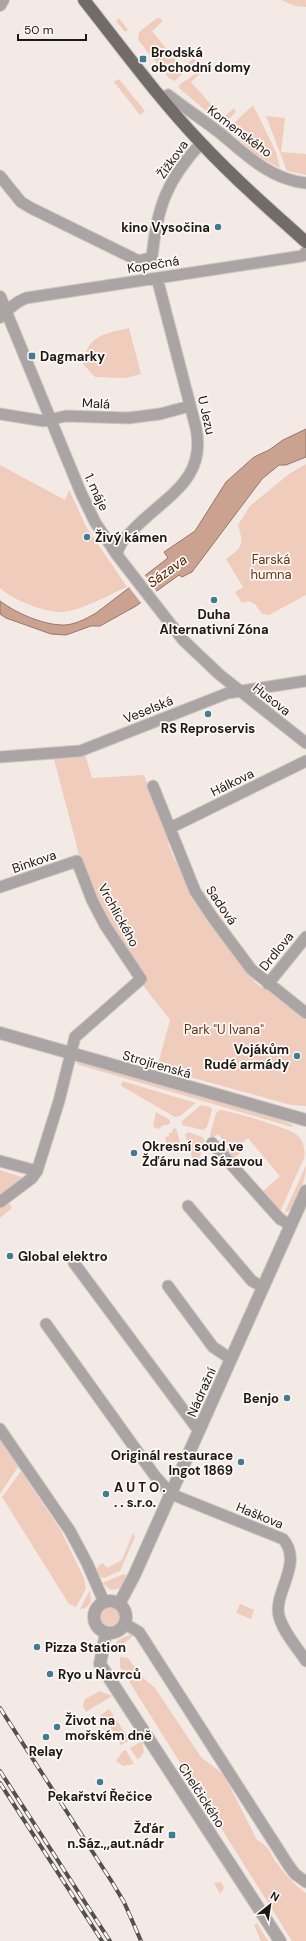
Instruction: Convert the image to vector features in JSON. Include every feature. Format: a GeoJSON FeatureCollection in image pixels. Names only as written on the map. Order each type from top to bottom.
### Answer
{"type":"FeatureCollection","features":[{"type":"Feature","properties":{"kind":"main road","name":"Žižkova"},"geometry":{"type":"LineString","coordinates":[[84,0],[162,99],[201,143],[253,195],[306,242]]}},
{"type":"Feature","properties":{"kind":"street"},"geometry":{"type":"LineString","coordinates":[[0,5],[3,0]]}},
{"type":"Feature","properties":{"kind":"street","name":"Komenského"},"geometry":{"type":"LineString","coordinates":[[162,99],[168,95],[219,132],[256,164],[285,178],[306,183]]}},
{"type":"Feature","properties":{"kind":"street","name":"Žižkova"},"geometry":{"type":"LineString","coordinates":[[0,176],[21,202],[104,245],[139,261],[152,257],[154,237],[164,196],[176,172],[201,143]]}},
{"type":"Feature","properties":{"kind":"street","name":"Kopečná"},"geometry":{"type":"LineString","coordinates":[[3,314],[18,302],[26,298],[302,256],[306,252]]}},
{"type":"Feature","properties":{"kind":"street","name":"U Jezu"},"geometry":{"type":"LineString","coordinates":[[119,558],[119,546],[137,526],[183,484],[192,472],[198,454],[199,444],[157,278]]}},
{"type":"Feature","properties":{"kind":"street"},"geometry":{"type":"LineString","coordinates":[[0,297],[3,314]]}},
{"type":"Feature","properties":{"kind":"street","name":"1. máje"},"geometry":{"type":"LineString","coordinates":[[3,314],[51,420],[88,510],[119,558],[183,640],[240,692]]}},
{"type":"Feature","properties":{"kind":"street","name":"Malá"},"geometry":{"type":"LineString","coordinates":[[0,414],[44,421],[66,416],[128,418],[160,414],[190,406]]}},
{"type":"Feature","properties":{"kind":"street","name":"Veselská"},"geometry":{"type":"LineString","coordinates":[[0,757],[80,751],[228,693],[306,681]]}},
{"type":"Feature","properties":{"kind":"street","name":"Husova"},"geometry":{"type":"LineString","coordinates":[[240,692],[306,743]]}},
{"type":"Feature","properties":{"kind":"street","name":"Hálkova"},"geometry":{"type":"LineString","coordinates":[[170,828],[306,761]]}},
{"type":"Feature","properties":{"kind":"street","name":"Sadová"},"geometry":{"type":"LineString","coordinates":[[154,786],[195,891],[238,954],[251,969],[306,1013]]}},
{"type":"Feature","properties":{"kind":"street","name":"Binkova"},"geometry":{"type":"LineString","coordinates":[[0,887],[77,861]]}},
{"type":"Feature","properties":{"kind":"street","name":"Vrchlického"},"geometry":{"type":"LineString","coordinates":[[71,1053],[75,1037],[141,979],[105,925],[92,900],[77,861]]}},
{"type":"Feature","properties":{"kind":"street","name":"Drdlova"},"geometry":{"type":"LineString","coordinates":[[268,984],[306,937]]}},
{"type":"Feature","properties":{"kind":"street","name":"Strojírenská"},"geometry":{"type":"LineString","coordinates":[[0,1033],[306,1120]]}},
{"type":"Feature","properties":{"kind":"street"},"geometry":{"type":"LineString","coordinates":[[0,1202],[32,1178],[37,1171],[59,1101],[71,1053]]}},
{"type":"Feature","properties":{"kind":"street"},"geometry":{"type":"LineString","coordinates":[[212,1143],[280,1219],[291,1224]]}},
{"type":"Feature","properties":{"kind":"street"},"geometry":{"type":"LineString","coordinates":[[0,1160],[37,1171]]}},
{"type":"Feature","properties":{"kind":"street","name":"Nádražní"},"geometry":{"type":"LineString","coordinates":[[119,1604],[134,1576],[306,1191]]}},
{"type":"Feature","properties":{"kind":"street"},"geometry":{"type":"LineString","coordinates":[[188,1206],[252,1281],[263,1287]]}},
{"type":"Feature","properties":{"kind":"street"},"geometry":{"type":"LineString","coordinates":[[74,1263],[199,1431]]}},
{"type":"Feature","properties":{"kind":"street"},"geometry":{"type":"LineString","coordinates":[[168,1286],[213,1347],[231,1359]]}},
{"type":"Feature","properties":{"kind":"street"},"geometry":{"type":"LineString","coordinates":[[46,1324],[155,1476],[171,1494]]}},
{"type":"Feature","properties":{"kind":"street"},"geometry":{"type":"LineString","coordinates":[[0,1429],[70,1531],[87,1563],[104,1602]]}},
{"type":"Feature","properties":{"kind":"street","name":"Haškova"},"geometry":{"type":"LineString","coordinates":[[171,1494],[283,1539],[288,1545],[289,1567],[280,1599],[279,1615],[306,1661]]}},
{"type":"Feature","properties":{"kind":"street"},"geometry":{"type":"LineString","coordinates":[[112,1601],[119,1604],[126,1613],[125,1624],[117,1632],[106,1633],[98,1628],[94,1617],[96,1608],[104,1602],[112,1601]]}},
{"type":"Feature","properties":{"kind":"street"},"geometry":{"type":"LineString","coordinates":[[125,1624],[139,1632],[289,1866],[295,1874],[306,1882]]}},
{"type":"Feature","properties":{"kind":"street","name":"Chelčického"},"geometry":{"type":"LineString","coordinates":[[106,1633],[100,1664],[280,1941]]}},
{"type":"Feature","properties":{"kind":"green space"},"geometry":{"type":"Polygon","coordinates":[[[281,0],[306,0],[306,7],[295,6],[281,0]]]}},
{"type":"Feature","properties":{"kind":"green space"},"geometry":{"type":"Polygon","coordinates":[[[119,18],[128,30],[125,32],[116,21],[119,18]]]}},
{"type":"Feature","properties":{"kind":"green space"},"geometry":{"type":"Polygon","coordinates":[[[157,18],[160,18],[163,21],[152,31],[182,68],[194,58],[196,61],[175,81],[169,78],[138,40],[139,32],[157,18]]]}},
{"type":"Feature","properties":{"kind":"green space"},"geometry":{"type":"Polygon","coordinates":[[[201,70],[203,71],[191,82],[223,118],[234,108],[236,112],[228,120],[219,122],[179,88],[179,85],[201,70]]]}},
{"type":"Feature","properties":{"kind":"green space"},"geometry":{"type":"Polygon","coordinates":[[[119,79],[145,111],[140,115],[114,82],[119,79]]]}},
{"type":"Feature","properties":{"kind":"green space"},"geometry":{"type":"Polygon","coordinates":[[[253,105],[276,152],[280,168],[257,156],[230,131],[231,126],[253,105]]]}},
{"type":"Feature","properties":{"kind":"green space"},"geometry":{"type":"Polygon","coordinates":[[[266,116],[285,118],[281,152],[306,154],[306,175],[287,171],[266,116]]]}},
{"type":"Feature","properties":{"kind":"green space"},"geometry":{"type":"Polygon","coordinates":[[[129,328],[141,374],[126,378],[95,377],[83,364],[88,347],[98,337],[129,328]]]}},
{"type":"Feature","properties":{"kind":"green space","name":"Farská humna"},"geometry":{"type":"Polygon","coordinates":[[[306,464],[306,595],[269,615],[262,614],[255,604],[248,601],[242,603],[235,592],[243,587],[226,559],[241,545],[238,525],[250,506],[289,474],[306,464]]]}},
{"type":"Feature","properties":{"kind":"green space"},"geometry":{"type":"Polygon","coordinates":[[[0,465],[65,500],[69,490],[87,528],[127,587],[87,605],[71,611],[63,612],[56,612],[30,605],[13,597],[0,588],[0,465]]]}},
{"type":"Feature","properties":{"kind":"green space","name":"Park \"U Ivana\""},"geometry":{"type":"Polygon","coordinates":[[[85,754],[92,778],[144,775],[171,841],[168,844],[175,861],[178,860],[202,909],[211,923],[243,965],[256,979],[254,982],[294,1008],[293,1010],[306,1020],[306,1106],[291,1105],[157,1068],[170,1020],[141,983],[82,866],[54,759],[85,754]]]}},
{"type":"Feature","properties":{"kind":"green space"},"geometry":{"type":"Polygon","coordinates":[[[77,1062],[268,1115],[293,1125],[292,1127],[76,1064],[77,1062]]]}},
{"type":"Feature","properties":{"kind":"green space"},"geometry":{"type":"Polygon","coordinates":[[[122,1081],[196,1103],[180,1116],[175,1117],[121,1086],[122,1081]]]}},
{"type":"Feature","properties":{"kind":"green space"},"geometry":{"type":"Polygon","coordinates":[[[201,1105],[210,1107],[212,1110],[207,1127],[203,1130],[182,1125],[182,1121],[201,1105]]]}},
{"type":"Feature","properties":{"kind":"green space"},"geometry":{"type":"Polygon","coordinates":[[[220,1110],[284,1128],[297,1135],[301,1140],[305,1155],[279,1214],[260,1194],[280,1176],[248,1138],[236,1148],[240,1153],[231,1160],[224,1152],[229,1147],[218,1134],[213,1138],[210,1135],[216,1113],[220,1110]]]}},
{"type":"Feature","properties":{"kind":"green space"},"geometry":{"type":"Polygon","coordinates":[[[156,1112],[170,1120],[170,1124],[161,1126],[160,1129],[153,1127],[156,1112]]]}},
{"type":"Feature","properties":{"kind":"green space"},"geometry":{"type":"Polygon","coordinates":[[[176,1128],[181,1145],[176,1146],[167,1144],[165,1137],[169,1136],[169,1133],[176,1128]]]}},
{"type":"Feature","properties":{"kind":"green space"},"geometry":{"type":"Polygon","coordinates":[[[188,1132],[202,1137],[205,1140],[196,1169],[185,1135],[188,1132]]]}},
{"type":"Feature","properties":{"kind":"green space"},"geometry":{"type":"Polygon","coordinates":[[[306,1165],[306,1171],[297,1200],[289,1211],[284,1214],[306,1165]]]}},
{"type":"Feature","properties":{"kind":"green space"},"geometry":{"type":"Polygon","coordinates":[[[0,1170],[25,1178],[0,1196],[0,1170]]]}},
{"type":"Feature","properties":{"kind":"green space"},"geometry":{"type":"Polygon","coordinates":[[[9,1203],[12,1208],[0,1218],[0,1208],[9,1203]]]}},
{"type":"Feature","properties":{"kind":"green space"},"geometry":{"type":"Polygon","coordinates":[[[0,1435],[20,1464],[0,1494],[0,1435]]]}},
{"type":"Feature","properties":{"kind":"green space"},"geometry":{"type":"Polygon","coordinates":[[[21,1471],[61,1531],[84,1578],[86,1589],[76,1607],[69,1604],[2,1497],[21,1471]]]}},
{"type":"Feature","properties":{"kind":"green space"},"geometry":{"type":"Polygon","coordinates":[[[133,1533],[135,1537],[120,1571],[104,1578],[98,1576],[96,1571],[99,1565],[103,1563],[107,1568],[122,1560],[133,1533]]]}},
{"type":"Feature","properties":{"kind":"green space"},"geometry":{"type":"Polygon","coordinates":[[[124,1574],[128,1576],[121,1588],[111,1590],[102,1583],[124,1574]]]}},
{"type":"Feature","properties":{"kind":"green space"},"geometry":{"type":"Polygon","coordinates":[[[90,1590],[91,1602],[86,1608],[80,1609],[90,1590]]]}},
{"type":"Feature","properties":{"kind":"green space"},"geometry":{"type":"Polygon","coordinates":[[[240,1604],[254,1610],[251,1619],[236,1613],[240,1604]]]}},
{"type":"Feature","properties":{"kind":"green space"},"geometry":{"type":"Polygon","coordinates":[[[106,1606],[114,1606],[120,1612],[120,1620],[114,1626],[106,1626],[100,1620],[100,1612],[106,1606]]]}},
{"type":"Feature","properties":{"kind":"green space"},"geometry":{"type":"Polygon","coordinates":[[[129,1635],[133,1636],[119,1648],[113,1649],[118,1640],[129,1635]]]}},
{"type":"Feature","properties":{"kind":"green space"},"geometry":{"type":"Polygon","coordinates":[[[120,1657],[128,1658],[141,1676],[155,1688],[201,1757],[224,1775],[257,1840],[267,1848],[287,1876],[306,1893],[306,1941],[292,1941],[120,1667],[120,1657]]]}},
{"type":"Feature","properties":{"kind":"green space"},"geometry":{"type":"Polygon","coordinates":[[[100,1691],[112,1696],[86,1712],[83,1706],[85,1699],[100,1691]]]}},
{"type":"Feature","properties":{"kind":"green space"},"geometry":{"type":"Polygon","coordinates":[[[109,1709],[130,1740],[121,1745],[104,1718],[101,1719],[100,1716],[109,1709]]]}},
{"type":"Feature","properties":{"kind":"green space"},"geometry":{"type":"Polygon","coordinates":[[[142,1741],[144,1752],[138,1760],[130,1748],[142,1741]]]}},
{"type":"Feature","properties":{"kind":"green space"},"geometry":{"type":"Polygon","coordinates":[[[126,1750],[134,1764],[123,1766],[116,1761],[123,1751],[126,1750]]]}},
{"type":"Feature","properties":{"kind":"green space"},"geometry":{"type":"Polygon","coordinates":[[[221,1882],[224,1888],[220,1894],[214,1883],[221,1882]]]}},
{"type":"Feature","properties":{"kind":"green space"},"geometry":{"type":"Polygon","coordinates":[[[257,1923],[268,1941],[261,1941],[254,1925],[257,1923]]]}},
{"type":"Feature","properties":{"kind":"water","name":"Sázava"},"geometry":{"type":"Polygon","coordinates":[[[306,429],[306,457],[286,465],[279,465],[262,479],[192,572],[182,577],[179,575],[136,606],[100,626],[91,626],[66,635],[51,634],[6,618],[0,614],[0,601],[13,610],[29,617],[45,623],[53,624],[65,625],[74,623],[96,613],[168,558],[164,552],[195,531],[226,482],[254,457],[269,450],[283,440],[306,429]]]}},
{"type":"Feature","properties":{"kind":"pier"},"geometry":{"type":"Polygon","coordinates":[[[144,574],[157,592],[142,604],[128,586],[144,574]]]}},
{"type":"Feature","properties":{"kind":"railway"},"geometry":{"type":"LineString","coordinates":[[0,1708],[112,1882],[124,1902],[141,1941]]}},
{"type":"Feature","properties":{"kind":"railway"},"geometry":{"type":"LineString","coordinates":[[0,1771],[110,1941]]}},
{"type":"Feature","properties":{"kind":"railway"},"geometry":{"type":"LineString","coordinates":[[0,1783],[102,1941]]}},
{"type":"Feature","properties":{"kind":"place","name":"Brodská obchodní domy"},"geometry":{"type":"Point","coordinates":[143,59]}},
{"type":"Feature","properties":{"kind":"place","name":"kino Vysočina"},"geometry":{"type":"Point","coordinates":[218,227]}},
{"type":"Feature","properties":{"kind":"place","name":"Dagmarky"},"geometry":{"type":"Point","coordinates":[32,356]}},
{"type":"Feature","properties":{"kind":"place","name":"Živý kámen"},"geometry":{"type":"Point","coordinates":[87,537]}},
{"type":"Feature","properties":{"kind":"place","name":"Duha Alternativní Zóna"},"geometry":{"type":"Point","coordinates":[214,600]}},
{"type":"Feature","properties":{"kind":"place","name":"RS Reproservis"},"geometry":{"type":"Point","coordinates":[208,714]}},
{"type":"Feature","properties":{"kind":"place","name":"Vojákům Rudé armády"},"geometry":{"type":"Point","coordinates":[297,1056]}},
{"type":"Feature","properties":{"kind":"place","name":"Okresní soud ve Žďáru nad Sázavou"},"geometry":{"type":"Point","coordinates":[134,1153]}},
{"type":"Feature","properties":{"kind":"place","name":"Global elektro"},"geometry":{"type":"Point","coordinates":[10,1256]}},
{"type":"Feature","properties":{"kind":"place","name":"Benjo"},"geometry":{"type":"Point","coordinates":[287,1398]}},
{"type":"Feature","properties":{"kind":"place","name":"Originál restaurace Ingot 1869"},"geometry":{"type":"Point","coordinates":[241,1462]}},
{"type":"Feature","properties":{"kind":"place","name":"A U T O . . . s.r.o."},"geometry":{"type":"Point","coordinates":[106,1494]}},
{"type":"Feature","properties":{"kind":"place","name":"Pizza Station"},"geometry":{"type":"Point","coordinates":[37,1647]}},
{"type":"Feature","properties":{"kind":"place","name":"Ryo u Navrců"},"geometry":{"type":"Point","coordinates":[50,1674]}},
{"type":"Feature","properties":{"kind":"place","name":"Život na mořském dně"},"geometry":{"type":"Point","coordinates":[57,1727]}},
{"type":"Feature","properties":{"kind":"place","name":"Relay"},"geometry":{"type":"Point","coordinates":[46,1737]}},
{"type":"Feature","properties":{"kind":"place","name":"Pekařství Řečice"},"geometry":{"type":"Point","coordinates":[100,1782]}},
{"type":"Feature","properties":{"kind":"place","name":"Žďár n.Sáz.,,aut.nádr"},"geometry":{"type":"Point","coordinates":[172,1835]}}]}
